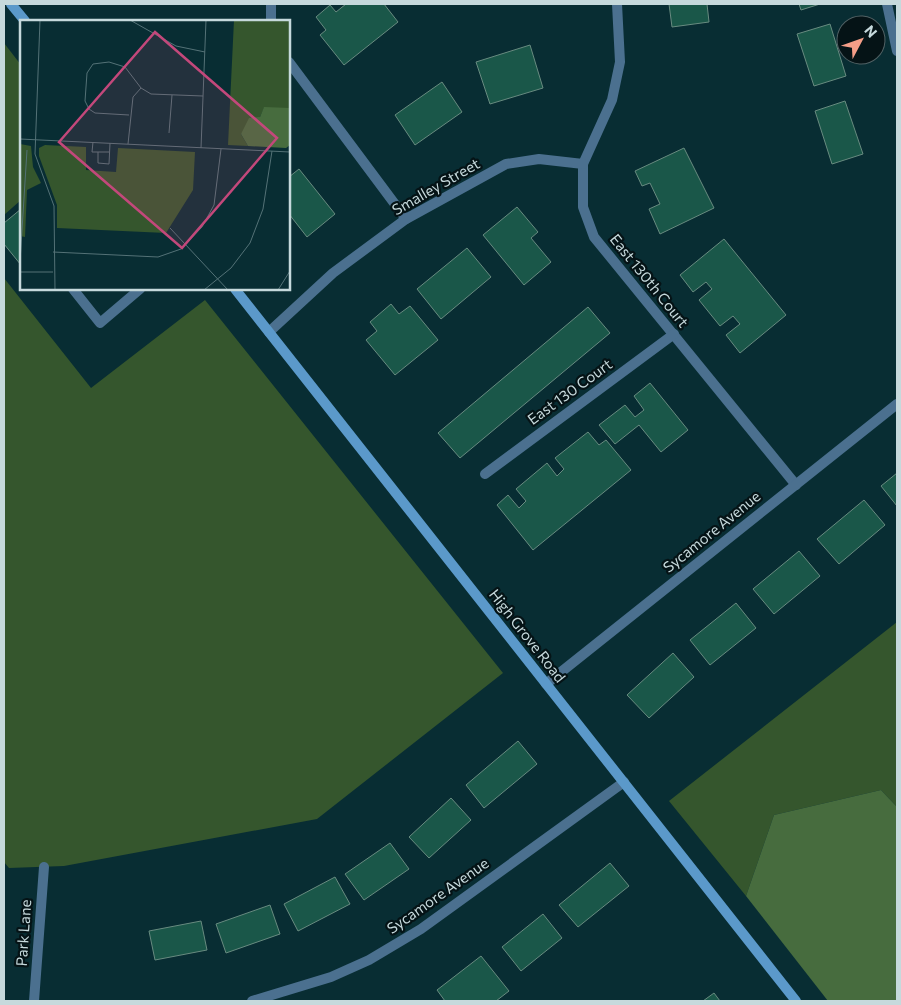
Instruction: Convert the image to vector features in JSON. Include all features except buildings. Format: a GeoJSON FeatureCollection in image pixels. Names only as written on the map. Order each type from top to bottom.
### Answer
{"type":"FeatureCollection","features":[{"type":"Feature","properties":{"kind":"main road"},"geometry":{"type":"LineString","coordinates":[[11,4],[23,20]]}},
{"type":"Feature","properties":{"kind":"main road","name":"High Grove Road"},"geometry":{"type":"LineString","coordinates":[[236,290],[796,1001]]}},
{"type":"Feature","properties":{"kind":"street"},"geometry":{"type":"LineString","coordinates":[[271,4],[271,20]]}},
{"type":"Feature","properties":{"kind":"street","name":"East 130th Court"},"geometry":{"type":"LineString","coordinates":[[617,4],[620,62],[612,100],[584,164],[583,207],[594,237],[796,485]]}},
{"type":"Feature","properties":{"kind":"street"},"geometry":{"type":"LineString","coordinates":[[887,4],[897,51]]}},
{"type":"Feature","properties":{"kind":"street"},"geometry":{"type":"LineString","coordinates":[[290,63],[406,219]]}},
{"type":"Feature","properties":{"kind":"street","name":"Smalley Street"},"geometry":{"type":"LineString","coordinates":[[269,332],[333,273],[406,219],[506,164],[539,159],[584,164]]}},
{"type":"Feature","properties":{"kind":"street"},"geometry":{"type":"LineString","coordinates":[[78,290],[100,323],[139,290]]}},
{"type":"Feature","properties":{"kind":"street","name":"East 130 Court"},"geometry":{"type":"LineString","coordinates":[[485,474],[674,334]]}},
{"type":"Feature","properties":{"kind":"street","name":"Sycamore Avenue"},"geometry":{"type":"LineString","coordinates":[[546,684],[897,404]]}},
{"type":"Feature","properties":{"kind":"street","name":"Sycamore Avenue"},"geometry":{"type":"LineString","coordinates":[[252,1001],[331,976],[369,960],[421,929],[624,782]]}},
{"type":"Feature","properties":{"kind":"street","name":"Park Lane"},"geometry":{"type":"LineString","coordinates":[[34,1001],[44,867]]}},
{"type":"Feature","properties":{"kind":"green space"},"geometry":{"type":"Polygon","coordinates":[[[4,43],[20,64],[20,201],[4,215],[4,43]]]}},
{"type":"Feature","properties":{"kind":"green space"},"geometry":{"type":"Polygon","coordinates":[[[4,278],[91,388],[205,300],[503,673],[317,819],[64,866],[9,868],[4,862],[4,278]]]}},
{"type":"Feature","properties":{"kind":"green space"},"geometry":{"type":"Polygon","coordinates":[[[897,622],[897,807],[881,790],[774,815],[746,896],[669,801],[897,622]]]}},
{"type":"Feature","properties":{"kind":"green space"},"geometry":{"type":"Polygon","coordinates":[[[881,790],[897,807],[897,1001],[828,1001],[746,896],[774,815],[881,790]]]}}]}
